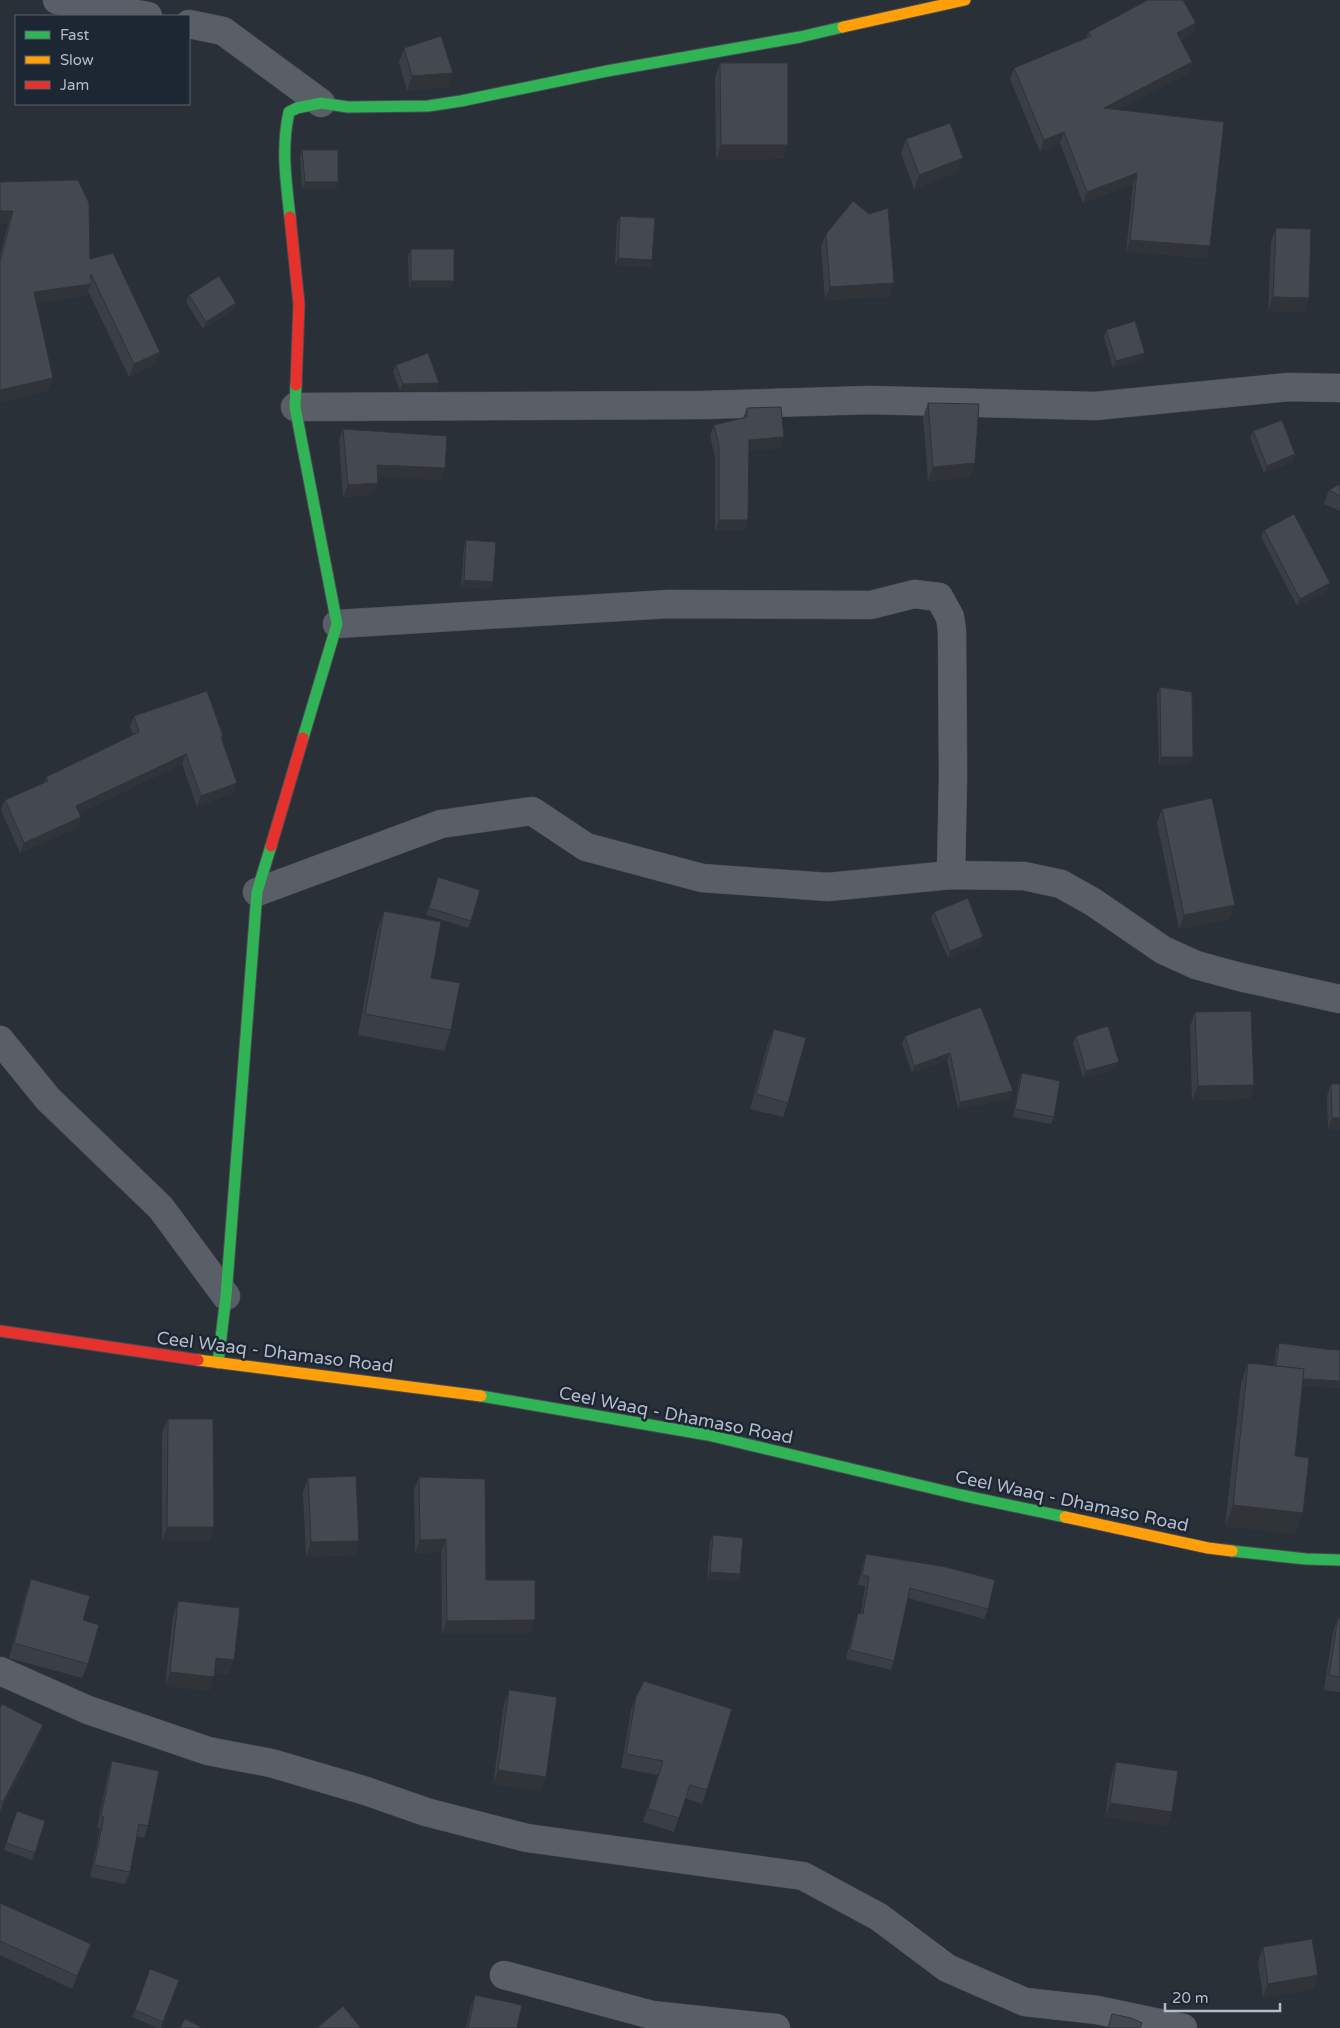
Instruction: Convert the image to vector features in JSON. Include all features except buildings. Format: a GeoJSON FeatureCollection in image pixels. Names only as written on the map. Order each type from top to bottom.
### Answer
{"type":"FeatureCollection","features":[{"type":"Feature","properties":{"kind":"street"},"geometry":{"type":"LineString","coordinates":[[57,0],[142,15]]}},
{"type":"Feature","properties":{"kind":"street"},"geometry":{"type":"LineString","coordinates":[[218,1363],[226,1296],[258,892],[336,624],[295,407],[299,304],[283,156],[285,129],[289,112],[297,108],[321,103],[348,107],[428,106],[462,101],[607,71],[800,37],[965,0]]}},
{"type":"Feature","properties":{"kind":"street"},"geometry":{"type":"LineString","coordinates":[[190,24],[223,31],[321,103]]}},
{"type":"Feature","properties":{"kind":"street"},"geometry":{"type":"LineString","coordinates":[[295,407],[693,405],[871,400],[1096,406],[1289,387],[1340,388]]}},
{"type":"Feature","properties":{"kind":"street"},"geometry":{"type":"LineString","coordinates":[[336,624],[669,604],[871,605],[914,594],[940,596],[950,617],[952,630],[953,776],[951,875]]}},
{"type":"Feature","properties":{"kind":"street"},"geometry":{"type":"LineString","coordinates":[[258,892],[441,824],[532,812],[586,847],[702,878],[828,888],[951,875],[1024,876],[1061,884],[1093,902],[1163,950],[1196,965],[1240,977],[1340,999]]}},
{"type":"Feature","properties":{"kind":"street"},"geometry":{"type":"LineString","coordinates":[[0,1040],[48,1099],[161,1208],[226,1296]]}},
{"type":"Feature","properties":{"kind":"street","name":"Ceel Waaq - Dhamaso Road"},"geometry":{"type":"LineString","coordinates":[[0,1331],[218,1363],[503,1399],[708,1435],[962,1495],[1208,1548],[1306,1559],[1340,1560]]}},
{"type":"Feature","properties":{"kind":"street"},"geometry":{"type":"LineString","coordinates":[[0,1670],[88,1710],[208,1750],[271,1763],[366,1791],[435,1815],[527,1838],[803,1876],[879,1916],[947,1968],[1026,2002],[1097,2010],[1183,2028]]}},
{"type":"Feature","properties":{"kind":"street"},"geometry":{"type":"LineString","coordinates":[[504,1975],[652,2015],[776,2028]]}},
{"type":"Feature","properties":{"kind":"traffic: fast"},"geometry":{"type":"LineString","coordinates":[[290,217],[285,164],[285,139],[289,112],[297,108],[321,103],[348,107],[428,106],[607,71],[800,37],[843,27]]}},
{"type":"Feature","properties":{"kind":"traffic: fast"},"geometry":{"type":"LineString","coordinates":[[296,385],[295,407],[337,624],[303,738]]}},
{"type":"Feature","properties":{"kind":"traffic: fast"},"geometry":{"type":"LineString","coordinates":[[218,1363],[226,1296],[257,892],[271,846]]}},
{"type":"Feature","properties":{"kind":"traffic: fast"},"geometry":{"type":"LineString","coordinates":[[481,1396],[708,1435],[961,1495],[1065,1517]]}},
{"type":"Feature","properties":{"kind":"traffic: fast"},"geometry":{"type":"LineString","coordinates":[[1232,1551],[1306,1559],[1340,1560]]}},
{"type":"Feature","properties":{"kind":"traffic: slow"},"geometry":{"type":"LineString","coordinates":[[843,27],[965,0]]}},
{"type":"Feature","properties":{"kind":"traffic: slow"},"geometry":{"type":"LineString","coordinates":[[198,1360],[481,1396]]}},
{"type":"Feature","properties":{"kind":"traffic: slow"},"geometry":{"type":"LineString","coordinates":[[1065,1517],[1208,1548],[1232,1551]]}},
{"type":"Feature","properties":{"kind":"traffic: jam"},"geometry":{"type":"LineString","coordinates":[[290,217],[299,304],[296,385]]}},
{"type":"Feature","properties":{"kind":"traffic: jam"},"geometry":{"type":"LineString","coordinates":[[271,846],[303,738]]}},
{"type":"Feature","properties":{"kind":"traffic: jam"},"geometry":{"type":"LineString","coordinates":[[0,1331],[198,1360]]}}]}
